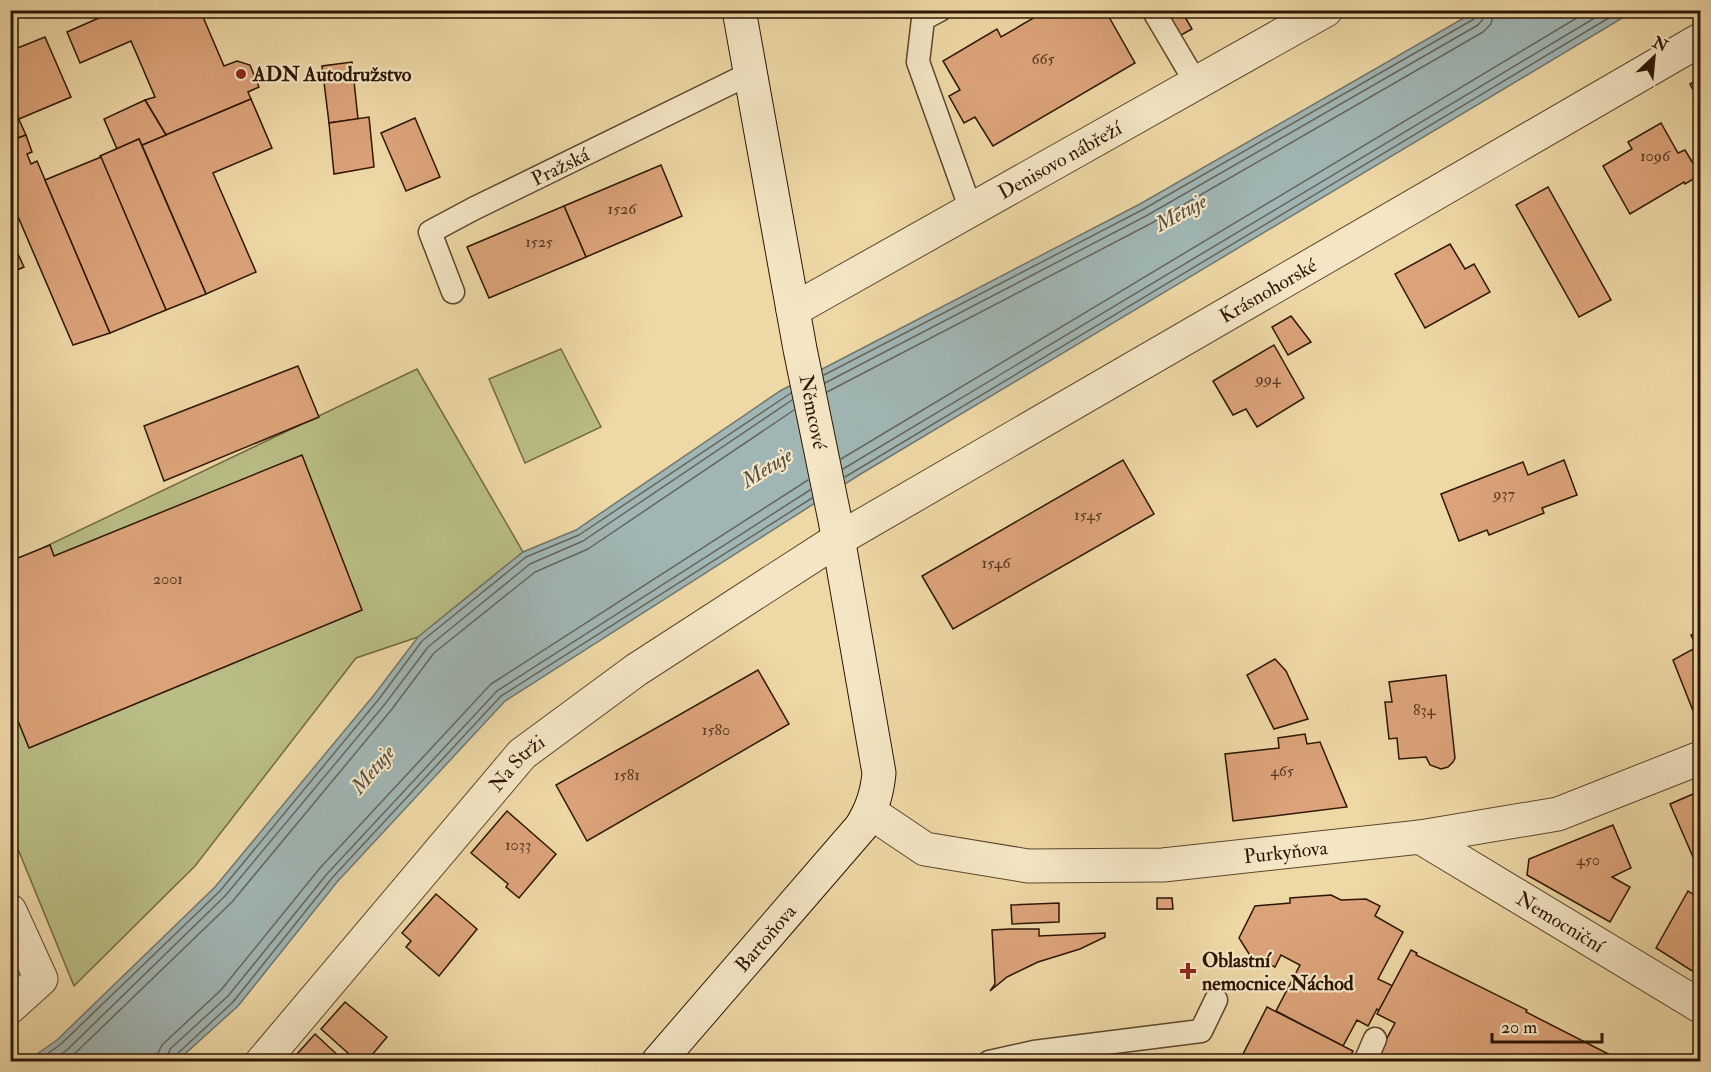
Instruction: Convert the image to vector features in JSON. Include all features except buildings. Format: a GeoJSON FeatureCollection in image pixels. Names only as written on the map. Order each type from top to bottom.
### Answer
{"type":"FeatureCollection","features":[{"type":"Feature","properties":{"kind":"street","name":"Němcové"},"geometry":{"type":"LineString","coordinates":[[740,10],[749,74],[836,530],[879,773],[877,793],[870,812]]}},
{"type":"Feature","properties":{"kind":"street","name":"Denisovo nábřeží"},"geometry":{"type":"LineString","coordinates":[[793,310],[1326,10]]}},
{"type":"Feature","properties":{"kind":"street","name":"Krásnohorské"},"geometry":{"type":"LineString","coordinates":[[836,530],[1701,39]]}},
{"type":"Feature","properties":{"kind":"street","name":"Na Strži"},"geometry":{"type":"LineString","coordinates":[[262,1062],[522,754],[636,670],[836,530]]}},
{"type":"Feature","properties":{"kind":"street","name":"Purkyňova"},"geometry":{"type":"LineString","coordinates":[[870,812],[925,849],[1028,866],[1163,865],[1420,837],[1558,814],[1701,758]]}},
{"type":"Feature","properties":{"kind":"street","name":"Bartoňova"},"geometry":{"type":"LineString","coordinates":[[658,1062],[825,870],[861,827],[870,812]]}},
{"type":"Feature","properties":{"kind":"street","name":"Nemocniční"},"geometry":{"type":"LineString","coordinates":[[1420,837],[1701,1006]]}},
{"type":"Feature","properties":{"kind":"street"},"geometry":{"type":"LineString","coordinates":[[10,1007],[41,979],[15,921]]}},
{"type":"Feature","properties":{"kind":"lane"},"geometry":{"type":"LineString","coordinates":[[940,10],[923,19],[918,62],[971,210]]}},
{"type":"Feature","properties":{"kind":"lane"},"geometry":{"type":"LineString","coordinates":[[1153,10],[1196,83]]}},
{"type":"Feature","properties":{"kind":"lane","name":"Pražská"},"geometry":{"type":"LineString","coordinates":[[453,292],[430,232],[749,74]]}},
{"type":"Feature","properties":{"kind":"lane"},"geometry":{"type":"LineString","coordinates":[[989,1062],[1119,1051],[1201,1031],[1216,1000]]}},
{"type":"Feature","properties":{"kind":"lane"},"geometry":{"type":"LineString","coordinates":[[1365,1062],[1376,1039]]}},
{"type":"Feature","properties":{"kind":"green space"},"geometry":{"type":"Polygon","coordinates":[[[561,349],[601,427],[525,463],[489,379],[561,349]]]}},
{"type":"Feature","properties":{"kind":"green space"},"geometry":{"type":"Polygon","coordinates":[[[417,369],[523,552],[418,637],[356,658],[195,866],[74,986],[11,832],[11,563],[417,369]]]}},
{"type":"Feature","properties":{"kind":"water","name":"Metuje"},"geometry":{"type":"Polygon","coordinates":[[[1476,11],[1634,11],[859,475],[505,701],[337,882],[238,1006],[177,1061],[26,1062],[57,1040],[215,887],[374,695],[418,637],[523,552],[576,530],[780,391],[1140,204],[1476,11]]]}},
{"type":"Feature","properties":{"kind":"place","name":"ADN Autodružstvo"},"geometry":{"type":"Point","coordinates":[241,74]}},
{"type":"Feature","properties":{"kind":"place","name":"Oblastní nemocnice Náchod"},"geometry":{"type":"Point","coordinates":[1188,971]}}]}
